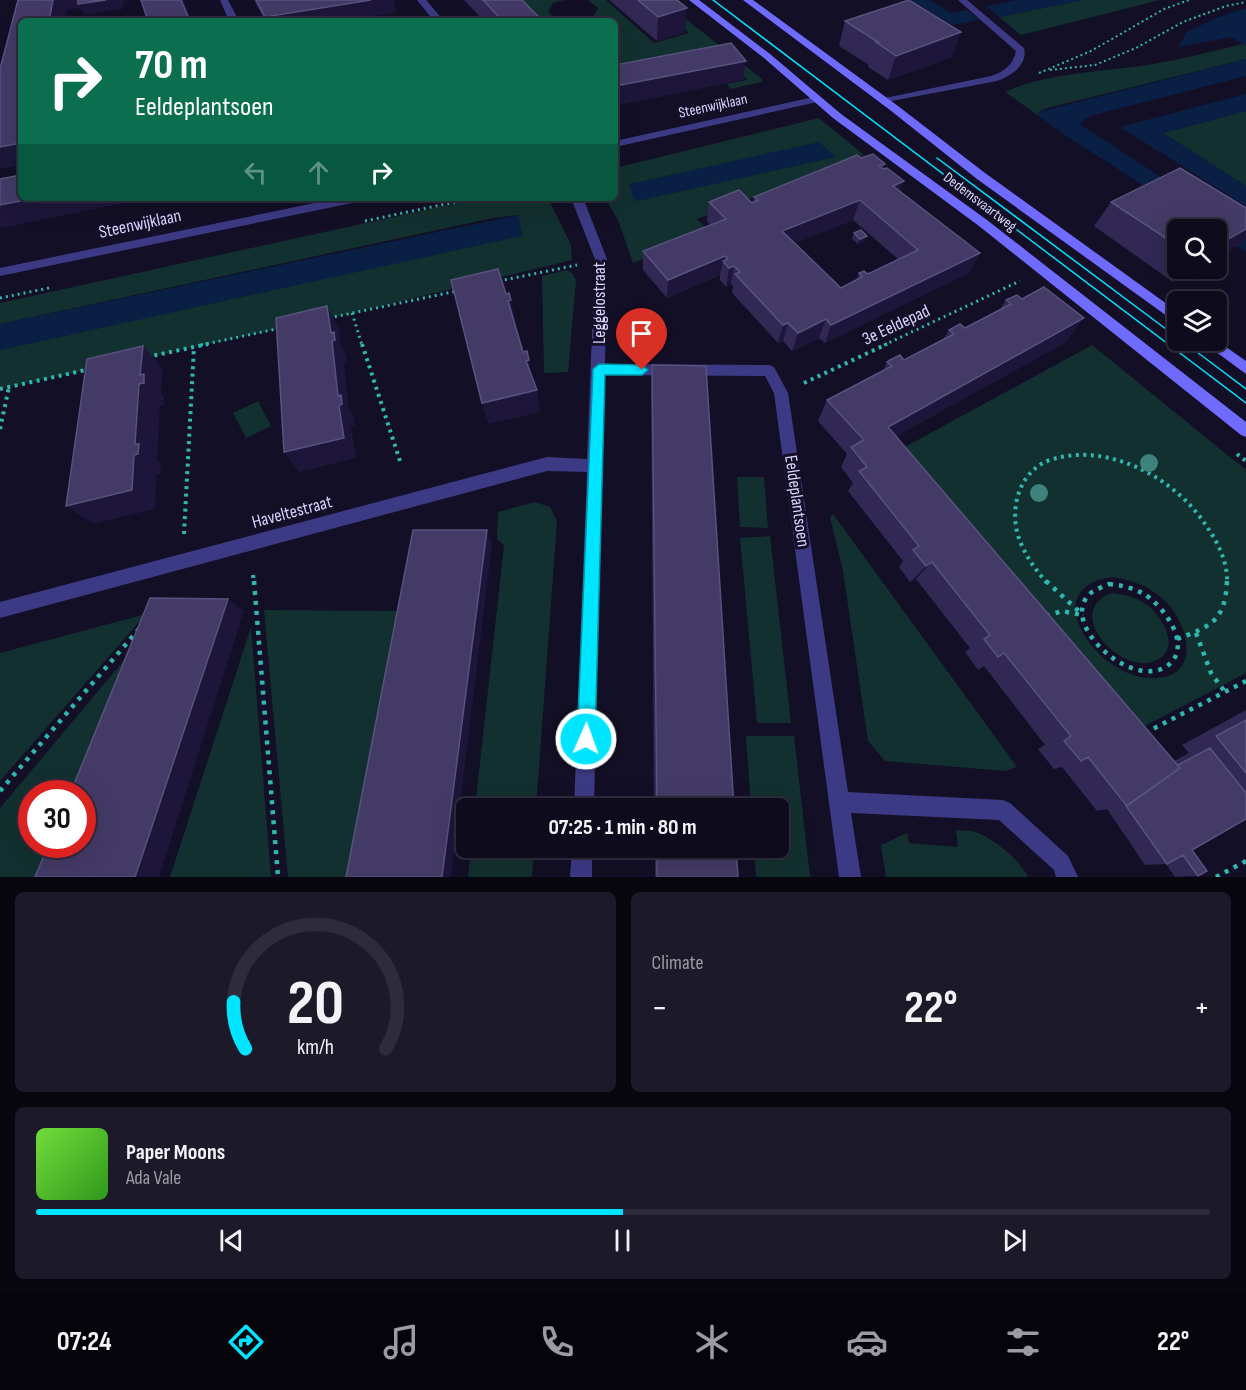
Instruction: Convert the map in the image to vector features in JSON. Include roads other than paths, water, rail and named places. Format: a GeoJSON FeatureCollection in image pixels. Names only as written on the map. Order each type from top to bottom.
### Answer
{"type":"FeatureCollection","features":[{"type":"Feature","properties":{"kind":"street"},"geometry":{"type":"LineString","coordinates":[[224,0],[233,18]]}},
{"type":"Feature","properties":{"kind":"street"},"geometry":{"type":"LineString","coordinates":[[421,0],[435,18]]}},
{"type":"Feature","properties":{"kind":"street","name":"Dedemsvaartweg"},"geometry":{"type":"LineString","coordinates":[[693,0],[767,56],[818,99],[983,223],[1246,430]]}},
{"type":"Feature","properties":{"kind":"street","name":"Dedemsvaartweg"},"geometry":{"type":"LineString","coordinates":[[747,0],[885,101],[981,176],[1167,311]]}},
{"type":"Feature","properties":{"kind":"street"},"geometry":{"type":"LineString","coordinates":[[885,101],[993,80],[1014,68],[1020,58],[1021,50],[962,0]]}},
{"type":"Feature","properties":{"kind":"street","name":"Steenwijklaan"},"geometry":{"type":"LineString","coordinates":[[618,143],[818,99]]}},
{"type":"Feature","properties":{"kind":"street","name":"Steenwijklaan"},"geometry":{"type":"LineString","coordinates":[[0,272],[343,201]]}},
{"type":"Feature","properties":{"kind":"street","name":"Leggelostraat"},"geometry":{"type":"LineString","coordinates":[[579,201],[601,259],[584,798]]}},
{"type":"Feature","properties":{"kind":"street"},"geometry":{"type":"LineString","coordinates":[[1222,351],[1246,369]]}},
{"type":"Feature","properties":{"kind":"street","name":"Eeldeplantsoen"},"geometry":{"type":"LineString","coordinates":[[599,369],[769,371],[781,393],[850,877]]}},
{"type":"Feature","properties":{"kind":"street","name":"Haveltestraat"},"geometry":{"type":"LineString","coordinates":[[0,610],[546,464],[595,466]]}},
{"type":"Feature","properties":{"kind":"street"},"geometry":{"type":"LineString","coordinates":[[840,802],[1003,810],[1061,864],[1067,877]]}},
{"type":"Feature","properties":{"kind":"street"},"geometry":{"type":"LineString","coordinates":[[581,877],[582,858]]}},
{"type":"Feature","properties":{"kind":"water"},"geometry":{"type":"Polygon","coordinates":[[[911,0],[930,0],[951,13],[967,10],[980,20],[953,25],[911,0]]]}},
{"type":"Feature","properties":{"kind":"water"},"geometry":{"type":"Polygon","coordinates":[[[1017,0],[1083,0],[999,17],[986,6],[1017,0]]]}},
{"type":"Feature","properties":{"kind":"water"},"geometry":{"type":"Polygon","coordinates":[[[1246,8],[1246,46],[1231,37],[1178,47],[1187,32],[1216,18],[1246,8]]]}},
{"type":"Feature","properties":{"kind":"water"},"geometry":{"type":"Polygon","coordinates":[[[1246,59],[1246,76],[1090,116],[1082,121],[1081,125],[1226,219],[1195,219],[1065,135],[1040,117],[1038,112],[1246,59]]]}},
{"type":"Feature","properties":{"kind":"water"},"geometry":{"type":"Polygon","coordinates":[[[1246,94],[1246,111],[1163,133],[1246,186],[1246,206],[1123,129],[1123,126],[1246,94]]]}},
{"type":"Feature","properties":{"kind":"water"},"geometry":{"type":"Polygon","coordinates":[[[819,142],[836,157],[638,201],[633,198],[629,184],[819,142]]]}},
{"type":"Feature","properties":{"kind":"water"},"geometry":{"type":"Polygon","coordinates":[[[518,215],[522,236],[0,350],[0,324],[518,215]]]}},
{"type":"Feature","properties":{"kind":"water"},"geometry":{"type":"Polygon","coordinates":[[[1227,220],[1246,232],[1246,252],[1227,240],[1227,220]]]}},
{"type":"Feature","properties":{"kind":"tram line"},"geometry":{"type":"LineString","coordinates":[[713,0],[1246,403]]}},
{"type":"Feature","properties":{"kind":"tram line"},"geometry":{"type":"LineString","coordinates":[[937,158],[1167,330]]}},
{"type":"Feature","properties":{"kind":"tram line"},"geometry":{"type":"LineString","coordinates":[[1196,351],[1246,389]]}}]}
